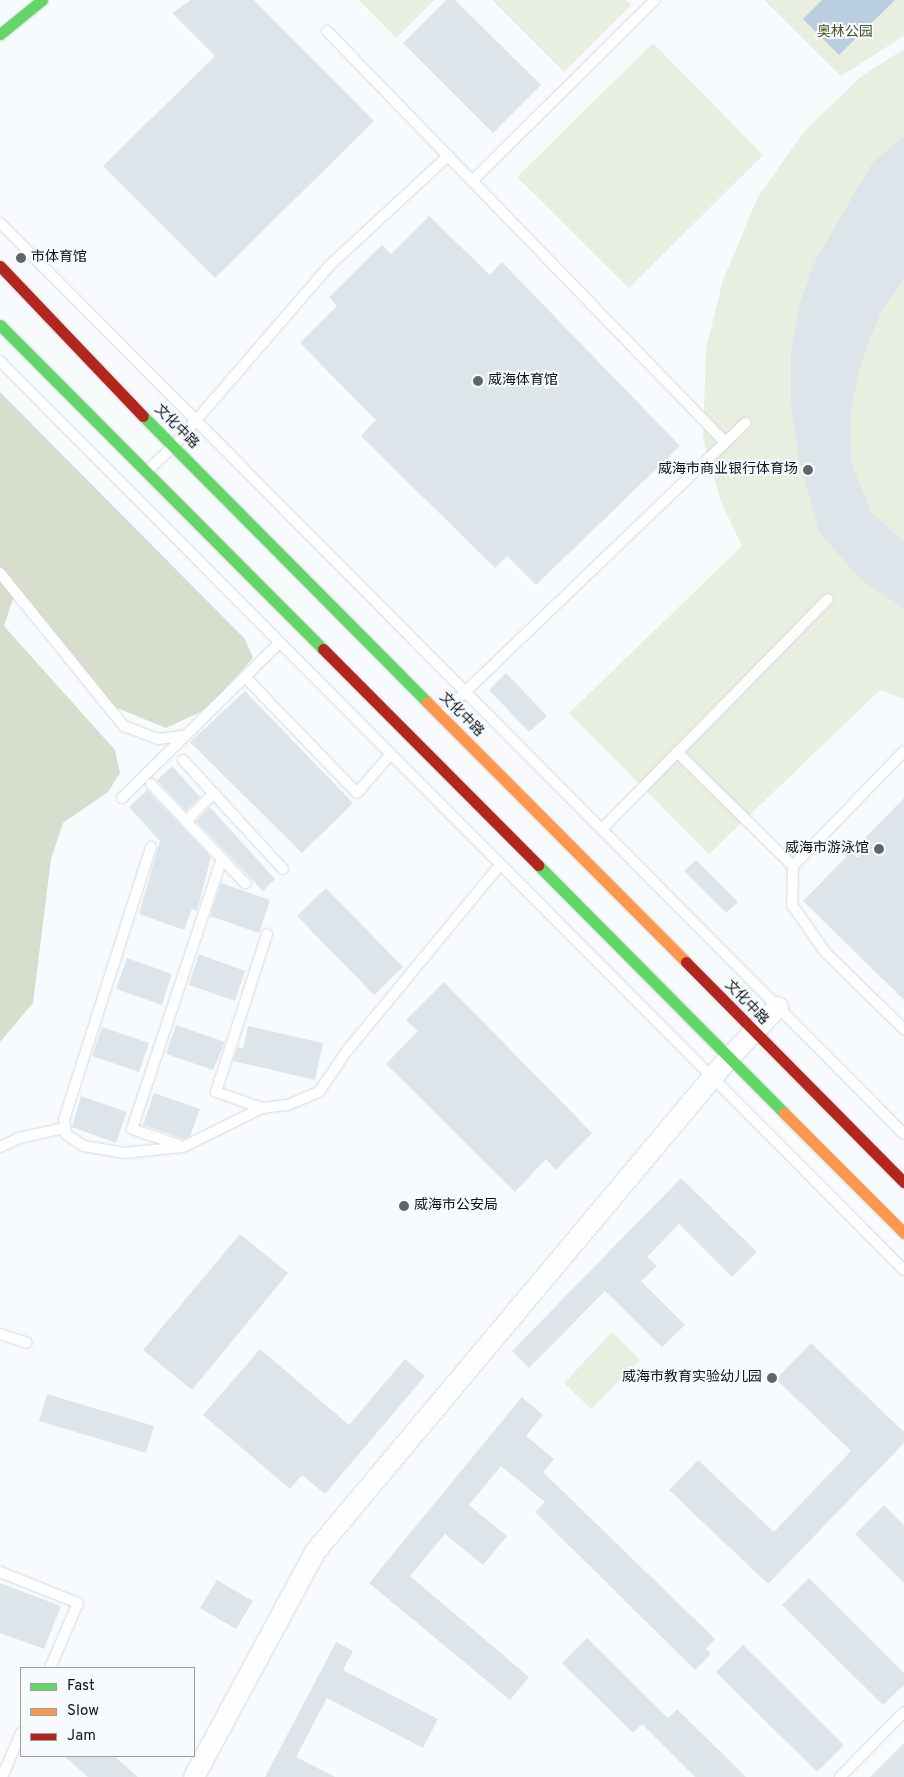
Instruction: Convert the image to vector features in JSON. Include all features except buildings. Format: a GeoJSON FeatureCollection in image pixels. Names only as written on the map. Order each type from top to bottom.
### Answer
{"type":"FeatureCollection","features":[{"type":"Feature","properties":{"kind":"main road"},"geometry":{"type":"LineString","coordinates":[[0,34],[42,0]]}},
{"type":"Feature","properties":{"kind":"main road"},"geometry":{"type":"LineString","coordinates":[[0,26],[21,17]]}},
{"type":"Feature","properties":{"kind":"main road"},"geometry":{"type":"LineString","coordinates":[[0,40],[21,17]]}},
{"type":"Feature","properties":{"kind":"main road","name":"文化中路"},"geometry":{"type":"LineString","coordinates":[[0,266],[173,447],[904,1182]]}},
{"type":"Feature","properties":{"kind":"main road"},"geometry":{"type":"LineString","coordinates":[[0,325],[145,474],[564,889],[728,1059],[904,1233]]}},
{"type":"Feature","properties":{"kind":"street"},"geometry":{"type":"LineString","coordinates":[[194,1777],[315,1552],[728,1059],[778,1007]]}},
{"type":"Feature","properties":{"kind":"lane"},"geometry":{"type":"LineString","coordinates":[[472,181],[655,0]]}},
{"type":"Feature","properties":{"kind":"lane"},"geometry":{"type":"LineString","coordinates":[[327,31],[726,442]]}},
{"type":"Feature","properties":{"kind":"lane"},"geometry":{"type":"LineString","coordinates":[[145,474],[173,447],[330,265],[448,156]]}},
{"type":"Feature","properties":{"kind":"lane"},"geometry":{"type":"LineString","coordinates":[[0,223],[195,422],[465,691],[904,1134]]}},
{"type":"Feature","properties":{"kind":"lane"},"geometry":{"type":"LineString","coordinates":[[0,362],[904,1270]]}},
{"type":"Feature","properties":{"kind":"lane"},"geometry":{"type":"LineString","coordinates":[[440,716],[746,423]]}},
{"type":"Feature","properties":{"kind":"lane"},"geometry":{"type":"LineString","coordinates":[[0,573],[124,726],[158,739],[184,736]]}},
{"type":"Feature","properties":{"kind":"lane"},"geometry":{"type":"LineString","coordinates":[[602,829],[828,599]]}},
{"type":"Feature","properties":{"kind":"lane"},"geometry":{"type":"LineString","coordinates":[[122,798],[279,643]]}},
{"type":"Feature","properties":{"kind":"lane"},"geometry":{"type":"LineString","coordinates":[[245,677],[357,793],[390,755]]}},
{"type":"Feature","properties":{"kind":"lane"},"geometry":{"type":"LineString","coordinates":[[904,751],[793,866],[792,905],[826,953],[904,1029]]}},
{"type":"Feature","properties":{"kind":"lane"},"geometry":{"type":"LineString","coordinates":[[677,752],[793,866]]}},
{"type":"Feature","properties":{"kind":"lane"},"geometry":{"type":"LineString","coordinates":[[184,760],[283,869]]}},
{"type":"Feature","properties":{"kind":"lane"},"geometry":{"type":"LineString","coordinates":[[151,784],[245,882]]}},
{"type":"Feature","properties":{"kind":"lane"},"geometry":{"type":"LineString","coordinates":[[186,821],[214,794]]}},
{"type":"Feature","properties":{"kind":"lane"},"geometry":{"type":"LineString","coordinates":[[150,848],[64,1119],[66,1134],[84,1146],[124,1152],[183,1147],[262,1108],[288,1105],[319,1092],[346,1052],[500,865]]}},
{"type":"Feature","properties":{"kind":"lane"},"geometry":{"type":"LineString","coordinates":[[183,1147],[132,1129],[222,859]]}},
{"type":"Feature","properties":{"kind":"lane"},"geometry":{"type":"LineString","coordinates":[[262,1108],[216,1092],[267,934]]}},
{"type":"Feature","properties":{"kind":"lane"},"geometry":{"type":"LineString","coordinates":[[0,1147],[19,1138],[65,1128]]}},
{"type":"Feature","properties":{"kind":"lane"},"geometry":{"type":"LineString","coordinates":[[0,1334],[27,1343]]}},
{"type":"Feature","properties":{"kind":"lane"},"geometry":{"type":"LineString","coordinates":[[0,1572],[78,1603],[50,1667]]}},
{"type":"Feature","properties":{"kind":"lane"},"geometry":{"type":"LineString","coordinates":[[840,1777],[904,1712]]}},
{"type":"Feature","properties":{"kind":"lane"},"geometry":{"type":"LineString","coordinates":[[2,1777],[20,1735]]}},
{"type":"Feature","properties":{"kind":"green space"},"geometry":{"type":"Polygon","coordinates":[[[359,0],[434,0],[396,38],[359,0]]]}},
{"type":"Feature","properties":{"kind":"green space"},"geometry":{"type":"Polygon","coordinates":[[[492,0],[626,0],[631,5],[564,72],[492,0]]]}},
{"type":"Feature","properties":{"kind":"green space","name":"奥林公园"},"geometry":{"type":"Polygon","coordinates":[[[764,0],[904,0],[904,36],[841,76],[764,0]]]}},
{"type":"Feature","properties":{"kind":"green space"},"geometry":{"type":"Polygon","coordinates":[[[653,43],[763,155],[629,288],[517,177],[653,43]]]}},
{"type":"Feature","properties":{"kind":"green space","name":"威海市商业银行体育场"},"geometry":{"type":"Polygon","coordinates":[[[904,49],[904,699],[880,690],[709,854],[569,713],[742,546],[721,502],[703,439],[706,349],[723,280],[758,197],[804,132],[859,78],[904,49]]]}},
{"type":"Feature","properties":{"kind":"green space"},"geometry":{"type":"Polygon","coordinates":[[[0,392],[245,639],[253,658],[207,709],[166,728],[112,706],[15,593],[4,626],[115,750],[120,773],[108,792],[63,823],[51,859],[33,1003],[0,1042],[0,392]]]}},
{"type":"Feature","properties":{"kind":"green space"},"geometry":{"type":"Polygon","coordinates":[[[612,1332],[640,1360],[591,1409],[564,1383],[612,1332]]]}},
{"type":"Feature","properties":{"kind":"water"},"geometry":{"type":"Polygon","coordinates":[[[822,0],[895,0],[839,55],[803,19],[822,0]]]}},
{"type":"Feature","properties":{"kind":"traffic: fast"},"geometry":{"type":"LineString","coordinates":[[0,34],[42,0]]}},
{"type":"Feature","properties":{"kind":"traffic: fast"},"geometry":{"type":"LineString","coordinates":[[0,325],[323,649]]}},
{"type":"Feature","properties":{"kind":"traffic: fast"},"geometry":{"type":"LineString","coordinates":[[143,416],[427,702]]}},
{"type":"Feature","properties":{"kind":"traffic: fast"},"geometry":{"type":"LineString","coordinates":[[538,865],[784,1113]]}},
{"type":"Feature","properties":{"kind":"traffic: slow"},"geometry":{"type":"LineString","coordinates":[[427,702],[686,962]]}},
{"type":"Feature","properties":{"kind":"traffic: slow"},"geometry":{"type":"LineString","coordinates":[[784,1113],[904,1233]]}},
{"type":"Feature","properties":{"kind":"traffic: jam"},"geometry":{"type":"LineString","coordinates":[[0,266],[143,416]]}},
{"type":"Feature","properties":{"kind":"traffic: jam"},"geometry":{"type":"LineString","coordinates":[[323,649],[538,865]]}},
{"type":"Feature","properties":{"kind":"traffic: jam"},"geometry":{"type":"LineString","coordinates":[[686,962],[904,1182]]}},
{"type":"Feature","properties":{"kind":"place","name":"市体育馆"},"geometry":{"type":"Point","coordinates":[21,258]}},
{"type":"Feature","properties":{"kind":"place","name":"威海体育馆"},"geometry":{"type":"Point","coordinates":[478,381]}},
{"type":"Feature","properties":{"kind":"place","name":"威海市商业银行体育场"},"geometry":{"type":"Point","coordinates":[808,470]}},
{"type":"Feature","properties":{"kind":"place","name":"威海市游泳馆"},"geometry":{"type":"Point","coordinates":[879,849]}},
{"type":"Feature","properties":{"kind":"place","name":"威海市公安局"},"geometry":{"type":"Point","coordinates":[404,1206]}},
{"type":"Feature","properties":{"kind":"place","name":"威海市教育实验幼儿园"},"geometry":{"type":"Point","coordinates":[772,1378]}}]}
